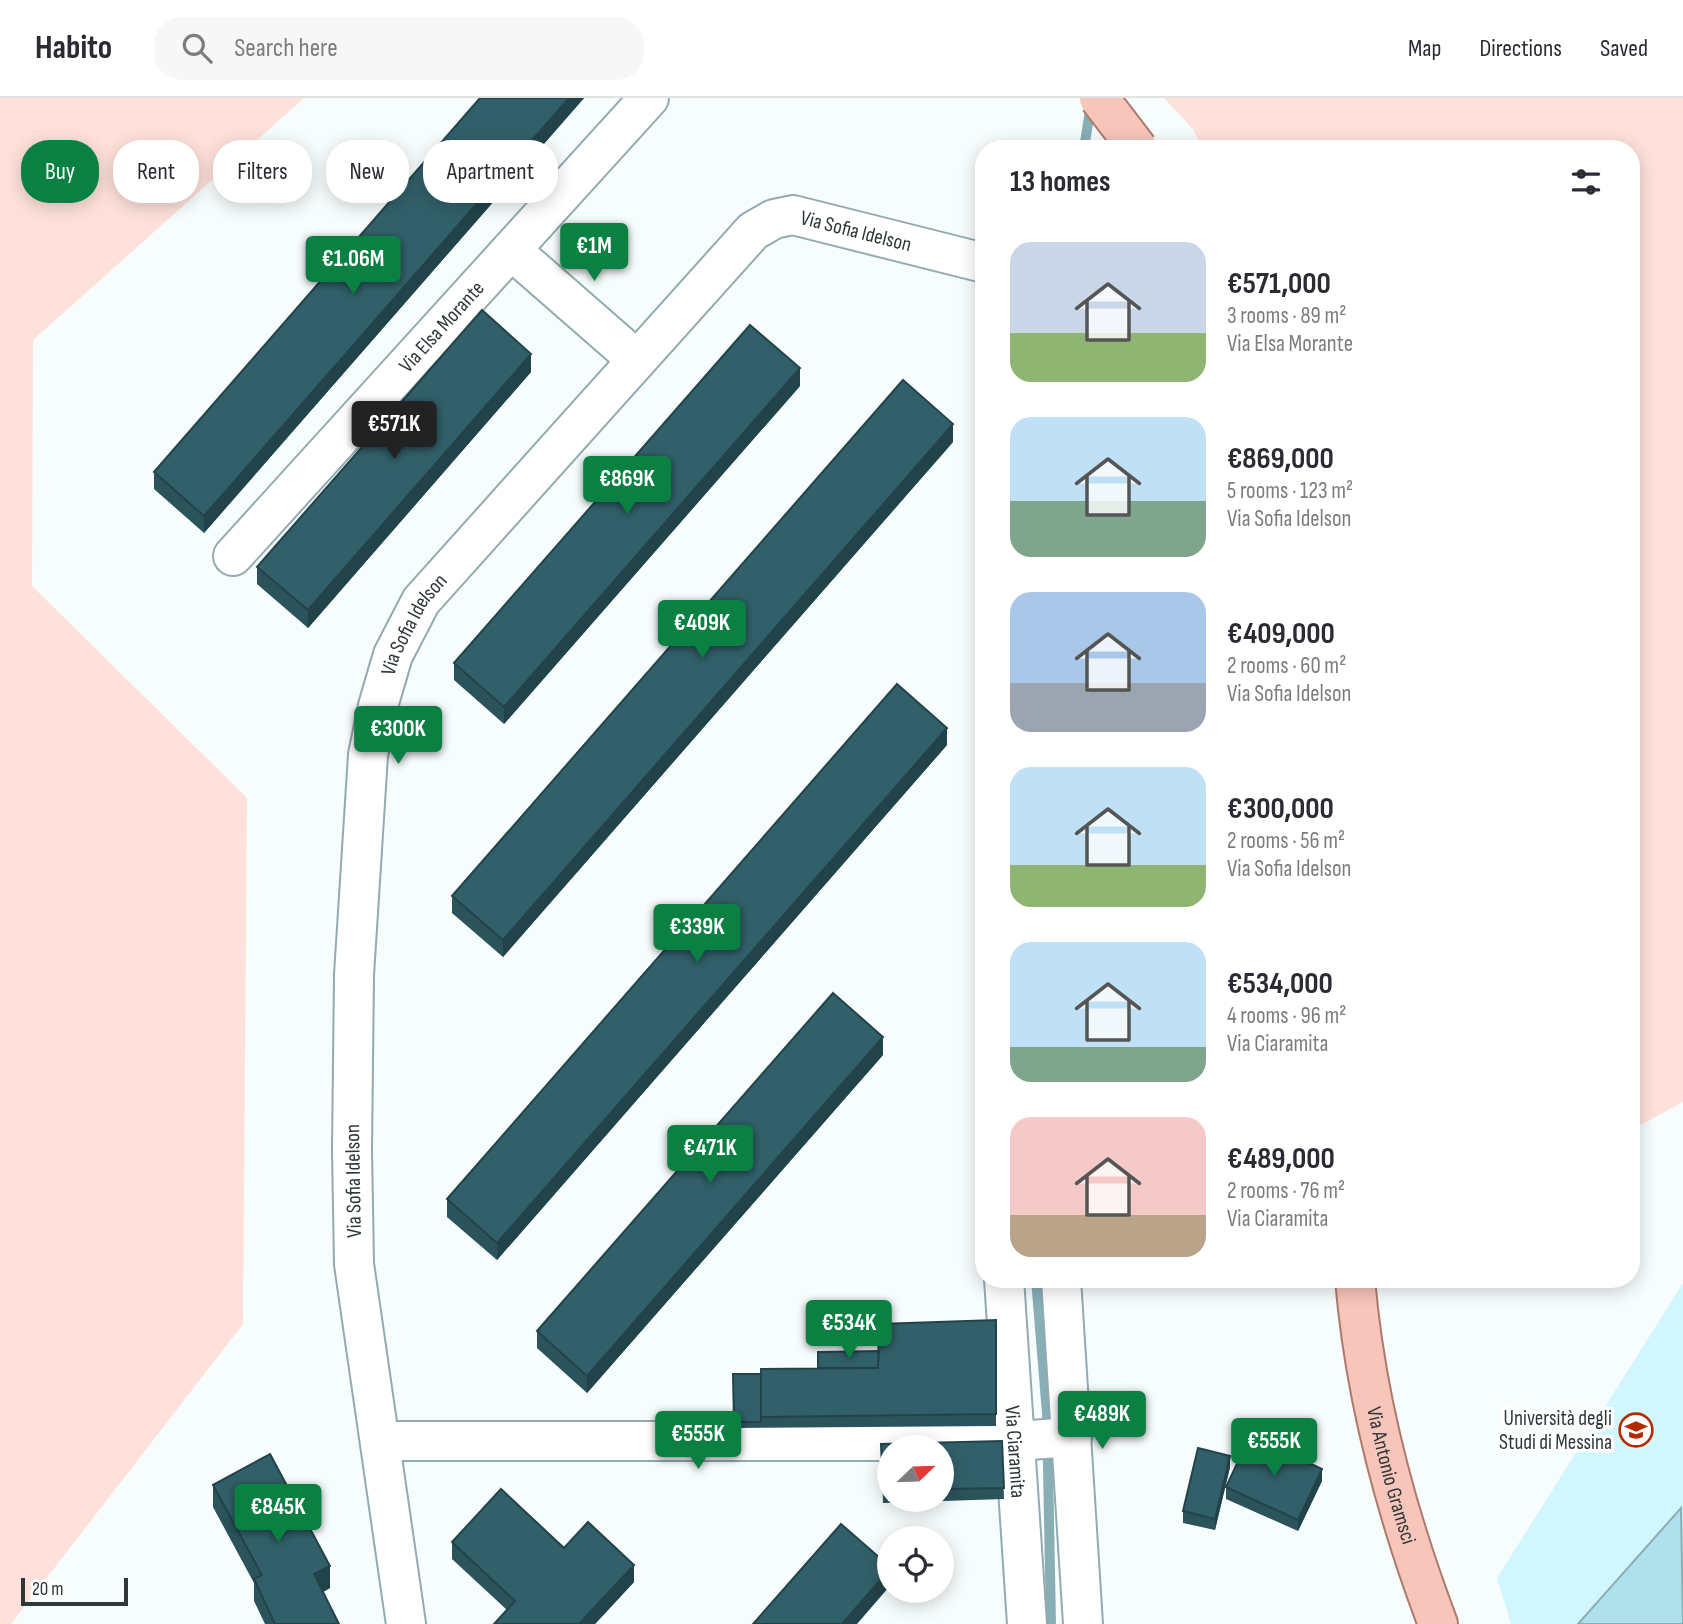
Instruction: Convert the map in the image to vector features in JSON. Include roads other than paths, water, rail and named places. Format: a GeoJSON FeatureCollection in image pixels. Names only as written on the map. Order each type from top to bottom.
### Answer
{"type":"FeatureCollection","features":[{"type":"Feature","properties":{"kind":"main road"},"geometry":{"type":"LineString","coordinates":[[1099,98],[1131,140]]}},
{"type":"Feature","properties":{"kind":"main road","name":"Via Antonio Gramsci"},"geometry":{"type":"LineString","coordinates":[[1355,1288],[1358,1322],[1389,1474],[1438,1624]]}},
{"type":"Feature","properties":{"kind":"street","name":"Via Elsa Morante"},"geometry":{"type":"LineString","coordinates":[[233,556],[649,98]]}},
{"type":"Feature","properties":{"kind":"street","name":"Via Sofia Idelson"},"geometry":{"type":"LineString","coordinates":[[406,1624],[354,1264],[352,1150],[354,975],[369,755],[378,706],[393,655],[421,601],[753,231],[774,219],[793,215],[975,261]]}},
{"type":"Feature","properties":{"kind":"street"},"geometry":{"type":"LineString","coordinates":[[511,250],[637,360]]}},
{"type":"Feature","properties":{"kind":"street"},"geometry":{"type":"LineString","coordinates":[[1005,1296],[1062,1292],[1083,1624]]}},
{"type":"Feature","properties":{"kind":"street","name":"Via Ciaramita"},"geometry":{"type":"LineString","coordinates":[[1005,1296],[1027,1624]]}},
{"type":"Feature","properties":{"kind":"street"},"geometry":{"type":"LineString","coordinates":[[380,1441],[1015,1441],[1072,1437]]}},
{"type":"Feature","properties":{"kind":"waterway"},"geometry":{"type":"LineString","coordinates":[[1085,140],[1091,104]]}},
{"type":"Feature","properties":{"kind":"waterway"},"geometry":{"type":"LineString","coordinates":[[1037,1288],[1047,1413],[1051,1624]]}},
{"type":"Feature","properties":{"kind":"place","name":"Università degli Studi di Messina"},"geometry":{"type":"Point","coordinates":[1636,1430]}}]}
